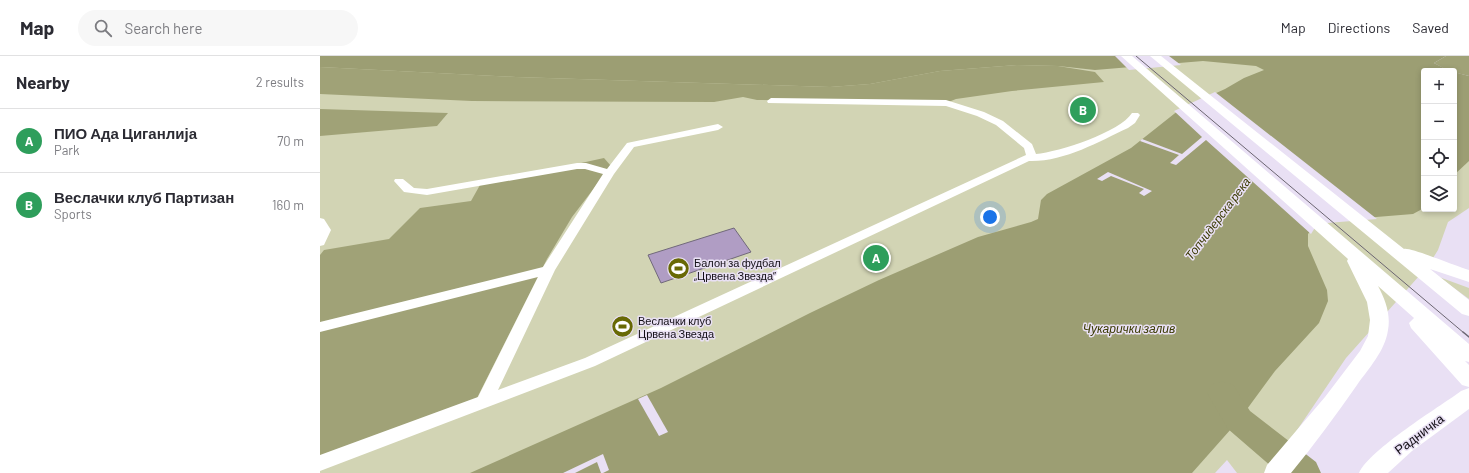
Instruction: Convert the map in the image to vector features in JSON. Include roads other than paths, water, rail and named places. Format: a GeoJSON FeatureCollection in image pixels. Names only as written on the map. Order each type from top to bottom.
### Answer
{"type":"FeatureCollection","features":[{"type":"Feature","properties":{"kind":"main road"},"geometry":{"type":"LineString","coordinates":[[1126,56],[1469,355]]}},
{"type":"Feature","properties":{"kind":"main road"},"geometry":{"type":"LineString","coordinates":[[1155,56],[1468,308]]}},
{"type":"Feature","properties":{"kind":"main road"},"geometry":{"type":"LineString","coordinates":[[1386,243],[1444,268],[1469,276]]}},
{"type":"Feature","properties":{"kind":"main road"},"geometry":{"type":"LineString","coordinates":[[1276,473],[1324,416],[1365,358],[1377,338],[1379,328],[1375,298],[1350,250]]}},
{"type":"Feature","properties":{"kind":"main road"},"geometry":{"type":"LineString","coordinates":[[1387,283],[1392,294],[1469,379]]}},
{"type":"Feature","properties":{"kind":"main road","name":"Радничка"},"geometry":{"type":"LineString","coordinates":[[1375,469],[1438,418],[1469,397]]}},
{"type":"Feature","properties":{"kind":"street"},"geometry":{"type":"LineString","coordinates":[[771,100],[946,103],[970,109],[994,118],[1028,146],[1031,151],[1030,158]]}},
{"type":"Feature","properties":{"kind":"street"},"geometry":{"type":"LineString","coordinates":[[320,463],[590,362],[1030,158],[1045,157],[1060,153],[1125,126],[1132,121],[1134,115]]}},
{"type":"Feature","properties":{"kind":"street"},"geometry":{"type":"LineString","coordinates":[[484,402],[548,270],[609,173],[631,145],[718,127]]}},
{"type":"Feature","properties":{"kind":"street"},"geometry":{"type":"LineString","coordinates":[[399,181],[404,189],[427,192],[577,166],[586,166],[609,173]]}},
{"type":"Feature","properties":{"kind":"street"},"geometry":{"type":"LineString","coordinates":[[320,222],[325,230],[320,242]]}},
{"type":"Feature","properties":{"kind":"street"},"geometry":{"type":"LineString","coordinates":[[320,327],[548,270]]}},
{"type":"Feature","properties":{"kind":"water","name":"Чукарички залив"},"geometry":{"type":"Polygon","coordinates":[[[320,56],[1446,56],[1434,63],[1444,68],[1421,68],[1421,210],[1413,214],[1327,221],[1315,225],[1308,234],[1308,246],[1327,290],[1328,301],[1319,323],[1275,371],[1239,420],[1192,473],[470,473],[661,388],[879,280],[978,237],[1038,219],[1041,200],[1047,194],[1131,148],[1179,110],[1225,89],[1244,78],[1264,70],[1256,66],[1203,61],[1095,70],[1058,66],[1017,65],[940,71],[870,84],[830,87],[516,77],[320,67],[320,56]]]}},
{"type":"Feature","properties":{"kind":"water"},"geometry":{"type":"Polygon","coordinates":[[[1457,73],[1469,76],[1469,161],[1457,172],[1457,73]]]}},
{"type":"Feature","properties":{"kind":"waterway","name":"Топчидерска река"},"geometry":{"type":"LineString","coordinates":[[1222,393],[1239,420],[1304,473]]}},
{"type":"Feature","properties":{"kind":"tram line"},"geometry":{"type":"LineString","coordinates":[[1136,56],[1464,333]]}},
{"type":"Feature","properties":{"kind":"tram line"},"geometry":{"type":"LineString","coordinates":[[1463,332],[1469,337]]}},
{"type":"Feature","properties":{"kind":"place","name":"Веслачки клуб Партизан"},"geometry":{"type":"Point","coordinates":[1083,110]}},
{"type":"Feature","properties":{"kind":"place","name":"ПИО Ада Циганлија"},"geometry":{"type":"Point","coordinates":[876,258]}},
{"type":"Feature","properties":{"kind":"place","name":"Балон за фудбал „Црвена Звезда”"},"geometry":{"type":"Point","coordinates":[678,269]}},
{"type":"Feature","properties":{"kind":"place","name":"Веслачки клуб Црвена Звезда"},"geometry":{"type":"Point","coordinates":[623,327]}}]}
